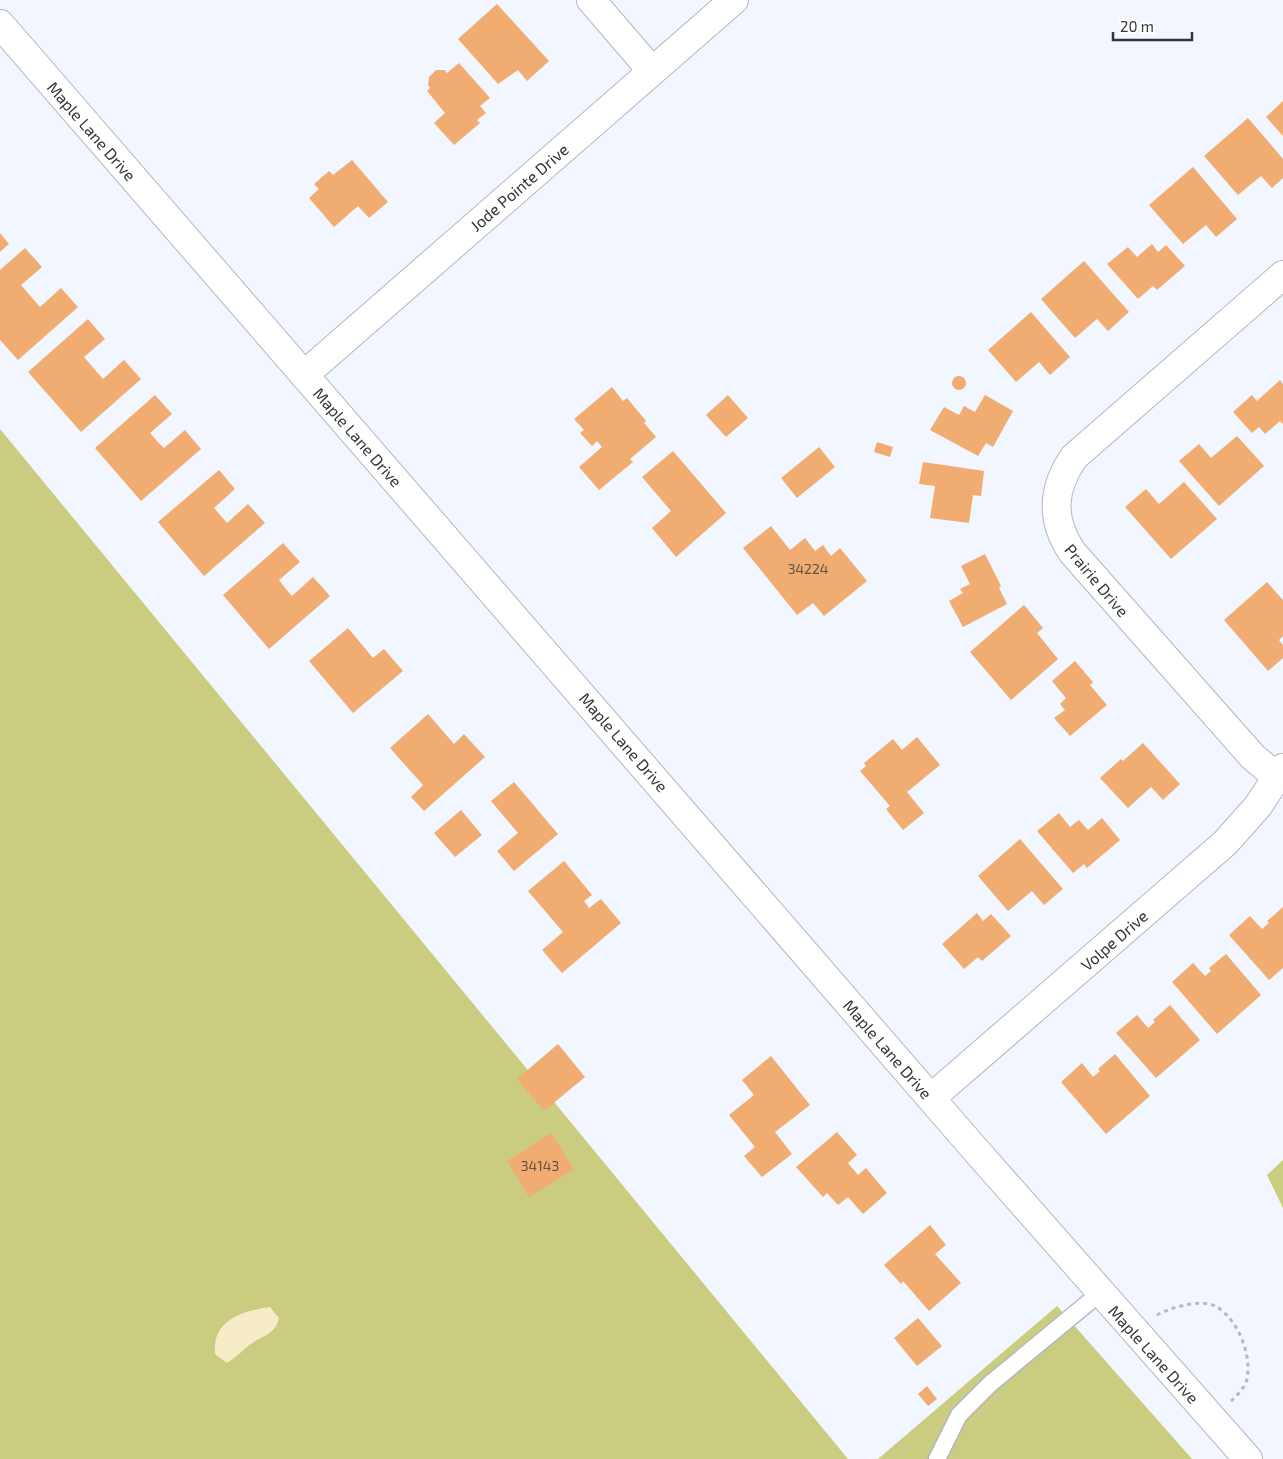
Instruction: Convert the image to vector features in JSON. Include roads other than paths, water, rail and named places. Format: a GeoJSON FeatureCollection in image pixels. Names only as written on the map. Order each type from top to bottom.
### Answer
{"type":"FeatureCollection","features":[{"type":"Feature","properties":{"kind":"street"},"geometry":{"type":"LineString","coordinates":[[591,0],[652,70]]}},
{"type":"Feature","properties":{"kind":"street","name":"Jode Pointe Drive"},"geometry":{"type":"LineString","coordinates":[[304,375],[734,0]]}},
{"type":"Feature","properties":{"kind":"street","name":"Maple Lane Drive"},"geometry":{"type":"LineString","coordinates":[[0,24],[1100,1293],[1248,1459]]}},
{"type":"Feature","properties":{"kind":"street","name":"Prairie Drive"},"geometry":{"type":"LineString","coordinates":[[1280,772],[1252,757],[1072,552],[1064,540],[1056,510],[1058,489],[1064,472],[1074,457],[1094,437],[1125,413],[1283,275]]}},
{"type":"Feature","properties":{"kind":"street","name":"Volpe Drive"},"geometry":{"type":"LineString","coordinates":[[931,1098],[1225,843],[1258,806],[1280,772]]}},
{"type":"Feature","properties":{"kind":"lane"},"geometry":{"type":"LineString","coordinates":[[937,1459],[959,1415],[978,1396],[1100,1293]]}}]}
